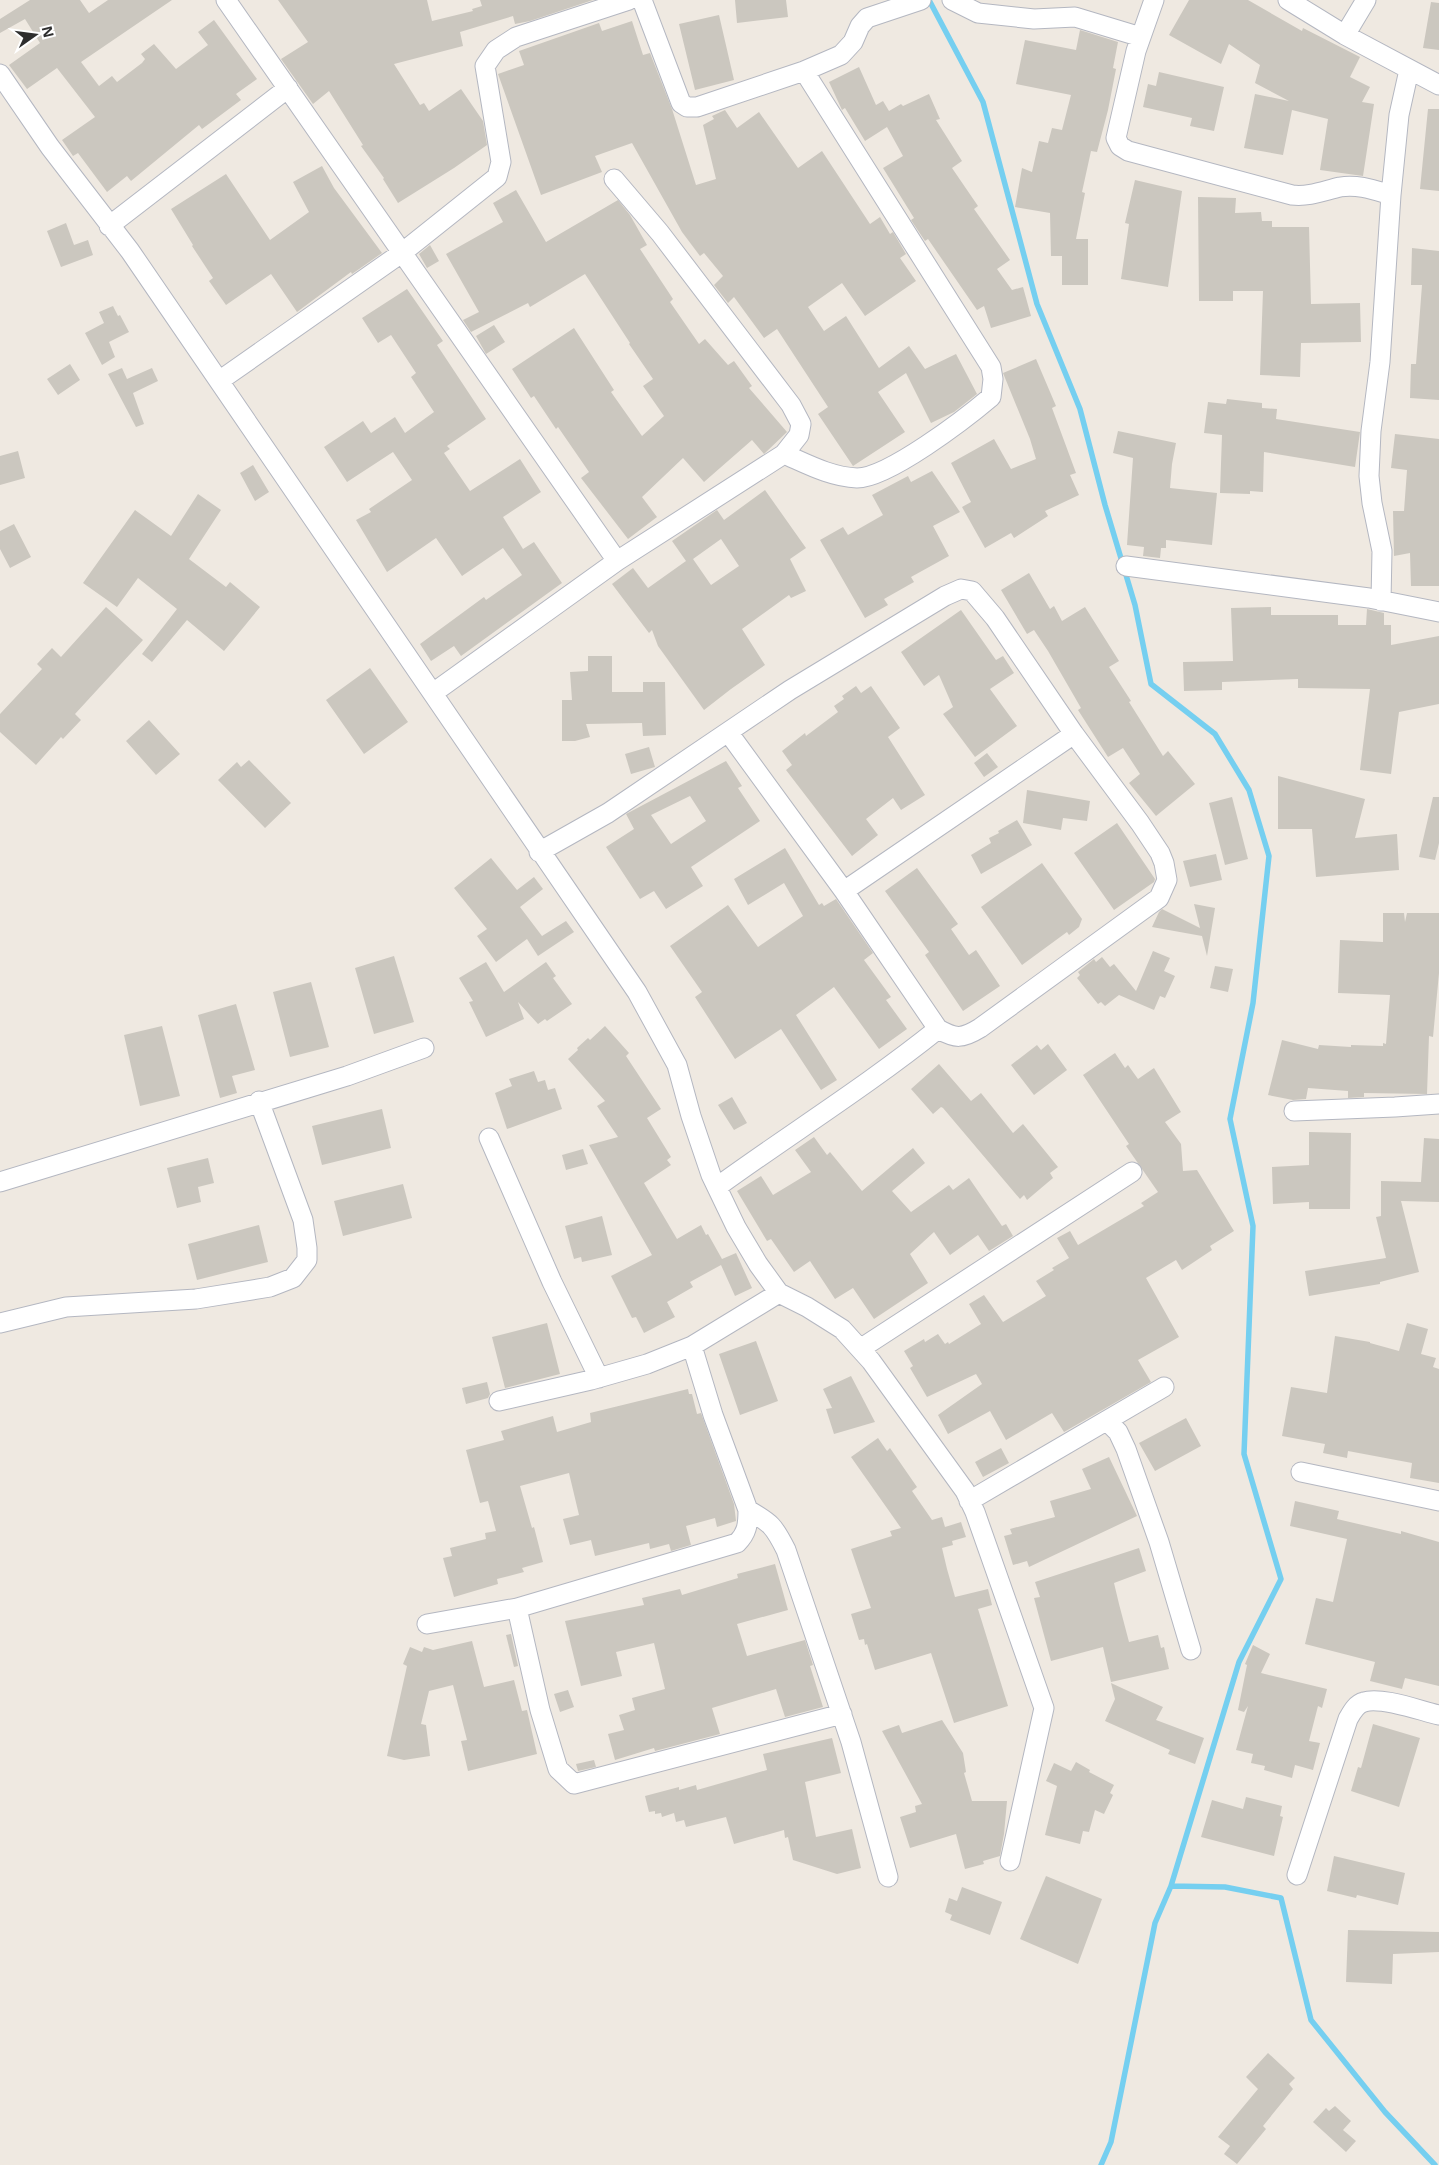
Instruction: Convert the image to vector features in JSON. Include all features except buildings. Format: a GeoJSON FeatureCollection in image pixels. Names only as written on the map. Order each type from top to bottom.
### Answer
{"type":"FeatureCollection","features":[{"type":"Feature","properties":{"kind":"street"},"geometry":{"type":"LineString","coordinates":[[226,0],[617,561]]}},
{"type":"Feature","properties":{"kind":"street"},"geometry":{"type":"LineString","coordinates":[[219,381],[403,252],[497,176],[501,162],[485,66],[496,50],[516,36],[629,0]]}},
{"type":"Feature","properties":{"kind":"street"},"geometry":{"type":"LineString","coordinates":[[642,0],[681,103],[687,107],[697,107],[842,55],[853,42],[860,26],[867,18],[919,0]]}},
{"type":"Feature","properties":{"kind":"street"},"geometry":{"type":"LineString","coordinates":[[952,0],[978,13],[1034,19],[1075,17],[1141,37]]}},
{"type":"Feature","properties":{"kind":"street"},"geometry":{"type":"LineString","coordinates":[[1154,0],[1141,37],[1116,138],[1120,146],[1128,151],[1292,195],[1303,196],[1340,187],[1357,186],[1391,195]]}},
{"type":"Feature","properties":{"kind":"street"},"geometry":{"type":"LineString","coordinates":[[1288,0],[1345,36],[1439,85]]}},
{"type":"Feature","properties":{"kind":"street"},"geometry":{"type":"LineString","coordinates":[[1345,36],[1366,0]]}},
{"type":"Feature","properties":{"kind":"street"},"geometry":{"type":"LineString","coordinates":[[784,454],[835,475],[858,478],[884,472],[960,423],[991,398],[993,379],[991,367],[962,318],[804,70]]}},
{"type":"Feature","properties":{"kind":"street"},"geometry":{"type":"LineString","coordinates":[[1381,600],[1382,551],[1369,476],[1371,431],[1380,353],[1391,195],[1399,114],[1410,70]]}},
{"type":"Feature","properties":{"kind":"street"},"geometry":{"type":"LineString","coordinates":[[0,74],[50,147],[130,251],[433,693],[539,852],[623,971],[677,1065],[691,1116],[717,1187],[736,1227],[779,1293],[807,1307],[842,1329],[871,1361],[965,1492],[1044,1708],[1010,1860]]}},
{"type":"Feature","properties":{"kind":"street"},"geometry":{"type":"LineString","coordinates":[[110,226],[288,88]]}},
{"type":"Feature","properties":{"kind":"street"},"geometry":{"type":"LineString","coordinates":[[433,693],[617,561],[784,454],[799,435],[802,424],[791,405],[660,233],[614,179]]}},
{"type":"Feature","properties":{"kind":"street"},"geometry":{"type":"LineString","coordinates":[[1126,566],[1381,600],[1439,612]]}},
{"type":"Feature","properties":{"kind":"street"},"geometry":{"type":"LineString","coordinates":[[539,852],[608,813],[790,690],[945,596],[961,589],[972,591],[980,598],[1074,734],[1140,823],[1160,853],[1168,880],[1159,898],[971,1034],[952,1037],[938,1029],[844,891],[728,732]]}},
{"type":"Feature","properties":{"kind":"street"},"geometry":{"type":"LineString","coordinates":[[844,891],[1074,734]]}},
{"type":"Feature","properties":{"kind":"street"},"geometry":{"type":"LineString","coordinates":[[717,1187],[777,1143],[898,1061],[938,1029]]}},
{"type":"Feature","properties":{"kind":"street"},"geometry":{"type":"LineString","coordinates":[[0,1182],[259,1101],[347,1076],[424,1048]]}},
{"type":"Feature","properties":{"kind":"street"},"geometry":{"type":"LineString","coordinates":[[0,1323],[66,1307],[196,1299],[270,1286],[293,1278],[307,1260],[303,1220],[259,1101]]}},
{"type":"Feature","properties":{"kind":"street"},"geometry":{"type":"LineString","coordinates":[[1294,1111],[1395,1108],[1439,1104]]}},
{"type":"Feature","properties":{"kind":"street"},"geometry":{"type":"LineString","coordinates":[[489,1138],[552,1282],[599,1378]]}},
{"type":"Feature","properties":{"kind":"street"},"geometry":{"type":"LineString","coordinates":[[860,1349],[1132,1172]]}},
{"type":"Feature","properties":{"kind":"street"},"geometry":{"type":"LineString","coordinates":[[499,1401],[599,1378],[648,1364],[692,1346],[779,1293]]}},
{"type":"Feature","properties":{"kind":"street"},"geometry":{"type":"LineString","coordinates":[[427,1624],[517,1608],[737,1543],[745,1535],[748,1510],[712,1415],[692,1346]]}},
{"type":"Feature","properties":{"kind":"street"},"geometry":{"type":"LineString","coordinates":[[969,1501],[1164,1387]]}},
{"type":"Feature","properties":{"kind":"street"},"geometry":{"type":"LineString","coordinates":[[1107,1421],[1118,1432],[1126,1449],[1160,1542],[1191,1650]]}},
{"type":"Feature","properties":{"kind":"street"},"geometry":{"type":"LineString","coordinates":[[1301,1472],[1439,1501]]}},
{"type":"Feature","properties":{"kind":"street"},"geometry":{"type":"LineString","coordinates":[[748,1510],[768,1521],[776,1530],[786,1550],[842,1714],[888,1877]]}},
{"type":"Feature","properties":{"kind":"street"},"geometry":{"type":"LineString","coordinates":[[517,1608],[540,1710],[558,1769],[574,1784],[842,1714]]}},
{"type":"Feature","properties":{"kind":"street"},"geometry":{"type":"LineString","coordinates":[[1297,1875],[1348,1719],[1356,1706],[1377,1700],[1439,1715]]}},
{"type":"Feature","properties":{"kind":"waterway"},"geometry":{"type":"LineString","coordinates":[[929,0],[983,102],[1037,304],[1080,409],[1105,505],[1135,605],[1151,684],[1215,734],[1249,790],[1269,856],[1253,1003],[1230,1119],[1253,1226],[1244,1454],[1281,1579],[1239,1662],[1171,1886],[1155,1923],[1111,2142],[1101,2165]]}},
{"type":"Feature","properties":{"kind":"waterway"},"geometry":{"type":"LineString","coordinates":[[1171,1886],[1225,1887],[1281,1898],[1311,2020],[1385,2112],[1435,2165]]}}]}
